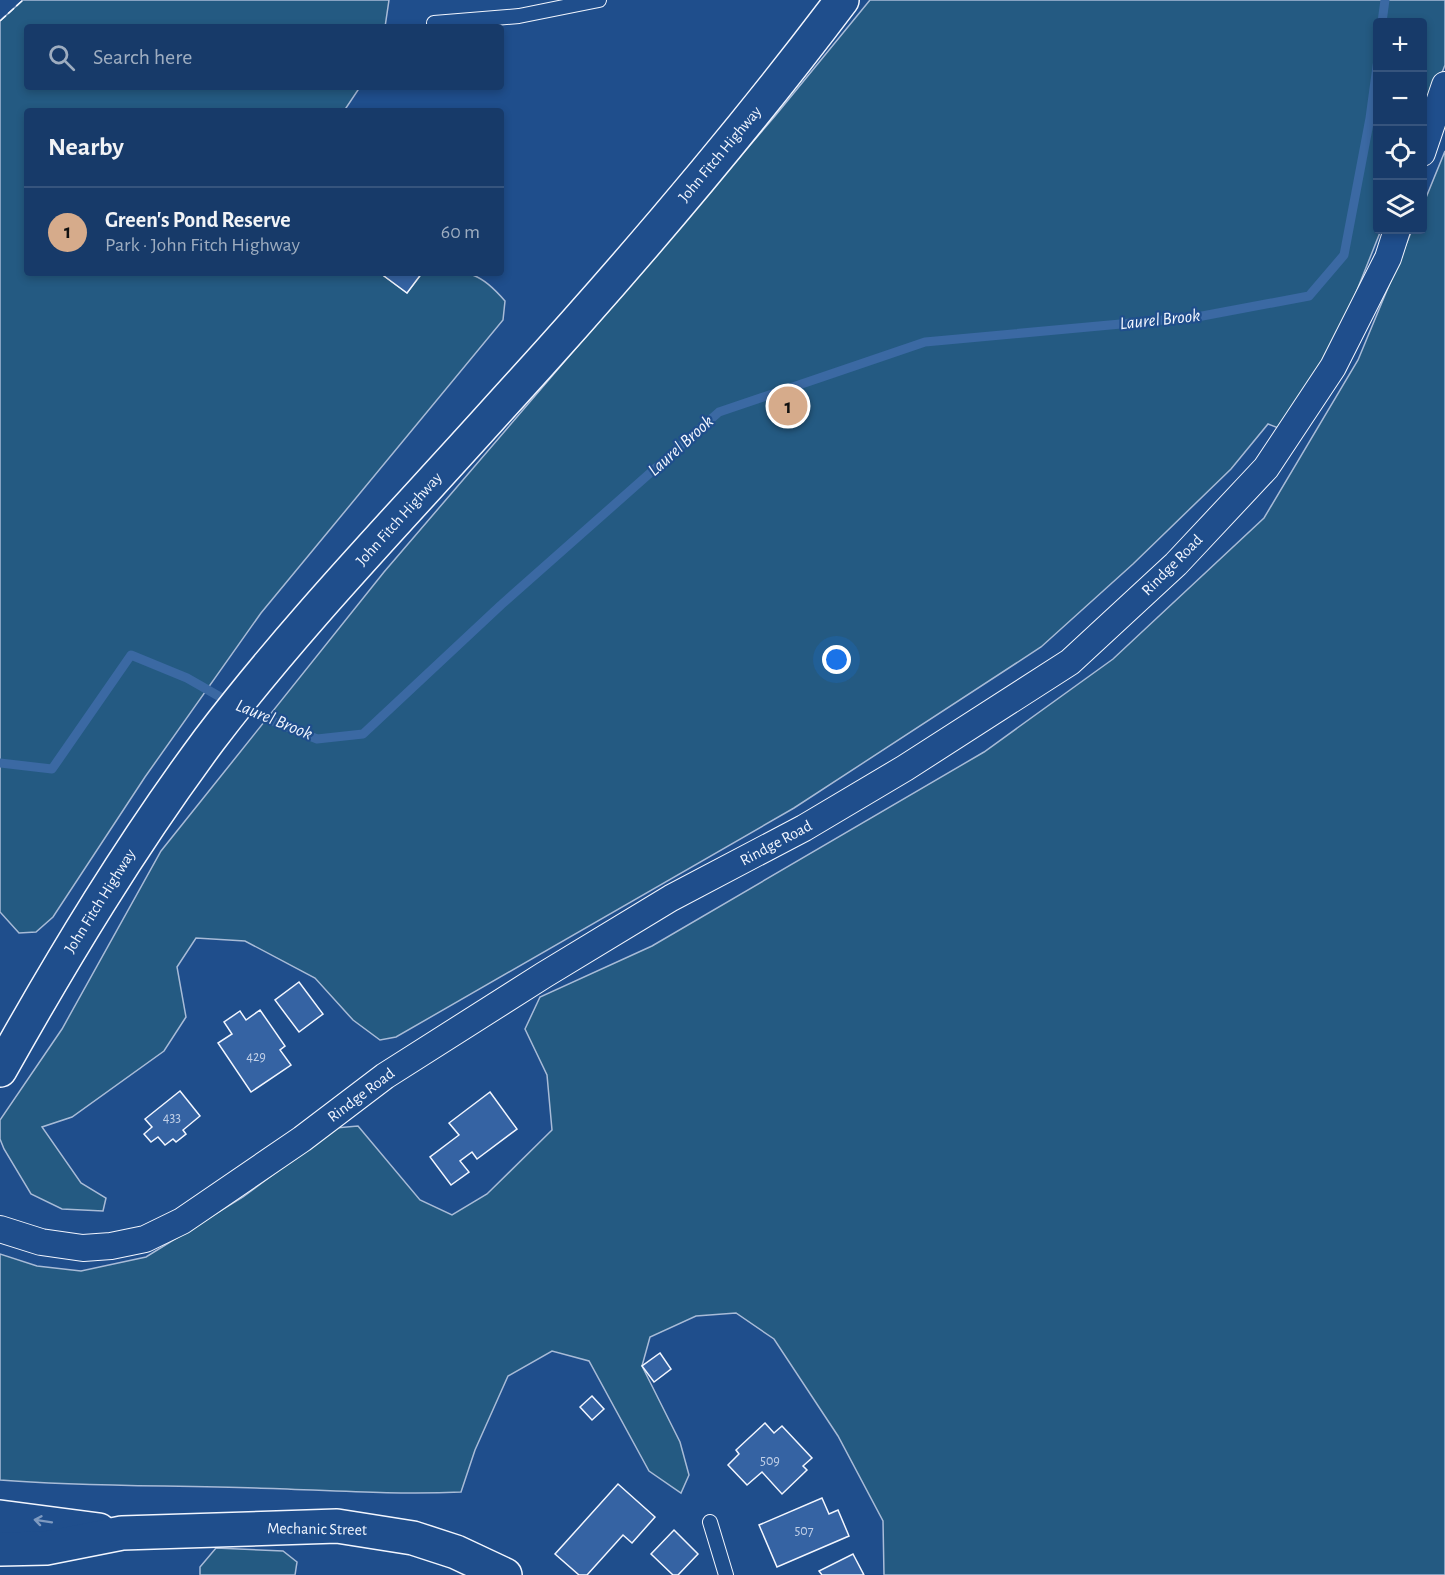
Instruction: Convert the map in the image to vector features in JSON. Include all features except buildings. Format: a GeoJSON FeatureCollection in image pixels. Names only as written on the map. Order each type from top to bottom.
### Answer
{"type":"FeatureCollection","features":[{"type":"Feature","properties":{"kind":"main road","name":"John Fitch Highway"},"geometry":{"type":"LineString","coordinates":[[0,1070],[97,902],[223,723],[372,546],[631,258],[779,83],[842,0]]}},
{"type":"Feature","properties":{"kind":"main road","name":"Mechanic Street"},"geometry":{"type":"LineString","coordinates":[[0,1517],[122,1533]]}},
{"type":"Feature","properties":{"kind":"main road","name":"Mechanic Street"},"geometry":{"type":"LineString","coordinates":[[0,1549],[46,1548],[122,1533],[293,1526],[347,1527],[412,1538],[456,1552],[505,1575]]}},
{"type":"Feature","properties":{"kind":"street"},"geometry":{"type":"LineString","coordinates":[[1427,138],[1445,85]]}},
{"type":"Feature","properties":{"kind":"street","name":"Rindge Road"},"geometry":{"type":"LineString","coordinates":[[0,1229],[41,1242],[83,1248],[111,1246],[145,1239],[182,1221],[302,1140],[385,1077],[534,981],[671,898],[804,828],[875,786],[1070,662],[1176,564],[1266,468],[1333,367],[1388,258],[1396,234]]}},
{"type":"Feature","properties":{"kind":"lane"},"geometry":{"type":"LineString","coordinates":[[434,23],[519,16],[599,0]]}},
{"type":"Feature","properties":{"kind":"lane"},"geometry":{"type":"LineString","coordinates":[[710,1522],[726,1575]]}},
{"type":"Feature","properties":{"kind":"shaded area"},"geometry":{"type":"Polygon","coordinates":[[[23,0],[389,0],[385,24],[24,24],[24,90],[358,90],[346,108],[24,108],[24,276],[384,276],[407,293],[420,276],[474,276],[495,290],[505,301],[503,320],[261,613],[145,777],[53,917],[36,932],[19,933],[0,912],[0,21],[23,0]]]}},
{"type":"Feature","properties":{"kind":"shaded area"},"geometry":{"type":"Polygon","coordinates":[[[870,0],[1445,0],[1445,65],[1427,112],[1427,18],[1373,18],[1373,234],[1379,234],[1299,436],[1268,424],[1231,469],[1133,564],[1041,647],[794,808],[396,1037],[380,1040],[353,1020],[315,978],[245,941],[196,938],[177,967],[186,1017],[164,1051],[72,1117],[42,1127],[81,1183],[106,1198],[103,1211],[62,1209],[31,1194],[4,1149],[0,1139],[0,1120],[62,1029],[161,851],[384,572],[775,116],[870,0]]]}},
{"type":"Feature","properties":{"kind":"shaded area"},"geometry":{"type":"Polygon","coordinates":[[[1445,151],[1445,1575],[884,1575],[883,1521],[838,1436],[774,1339],[736,1313],[696,1316],[650,1337],[642,1366],[680,1442],[689,1475],[681,1493],[649,1471],[589,1361],[552,1351],[508,1376],[475,1450],[461,1492],[384,1493],[64,1484],[0,1480],[0,1254],[37,1266],[81,1271],[146,1257],[243,1197],[335,1128],[358,1126],[420,1200],[452,1215],[487,1194],[552,1130],[547,1075],[525,1029],[540,997],[652,946],[984,752],[1113,659],[1264,518],[1358,360],[1410,234],[1427,234],[1427,195],[1445,151]]]}},
{"type":"Feature","properties":{"kind":"shaded area"},"geometry":{"type":"Polygon","coordinates":[[[216,1548],[283,1551],[297,1562],[295,1575],[200,1575],[200,1567],[216,1548]]]}},
{"type":"Feature","properties":{"kind":"waterway","name":"Laurel Brook"},"geometry":{"type":"LineString","coordinates":[[1383,18],[1385,0]]}},
{"type":"Feature","properties":{"kind":"waterway","name":"Laurel Brook"},"geometry":{"type":"LineString","coordinates":[[0,763],[52,769],[131,655],[187,678],[236,706],[317,739],[363,734],[501,605],[719,412],[925,342],[1197,317],[1309,296],[1344,255],[1370,118],[1376,72]]}},
{"type":"Feature","properties":{"kind":"fence"},"geometry":{"type":"LineString","coordinates":[[0,21],[23,0]]}},
{"type":"Feature","properties":{"kind":"place","name":"Green's Pond Reserve"},"geometry":{"type":"Point","coordinates":[788,406]}}]}
